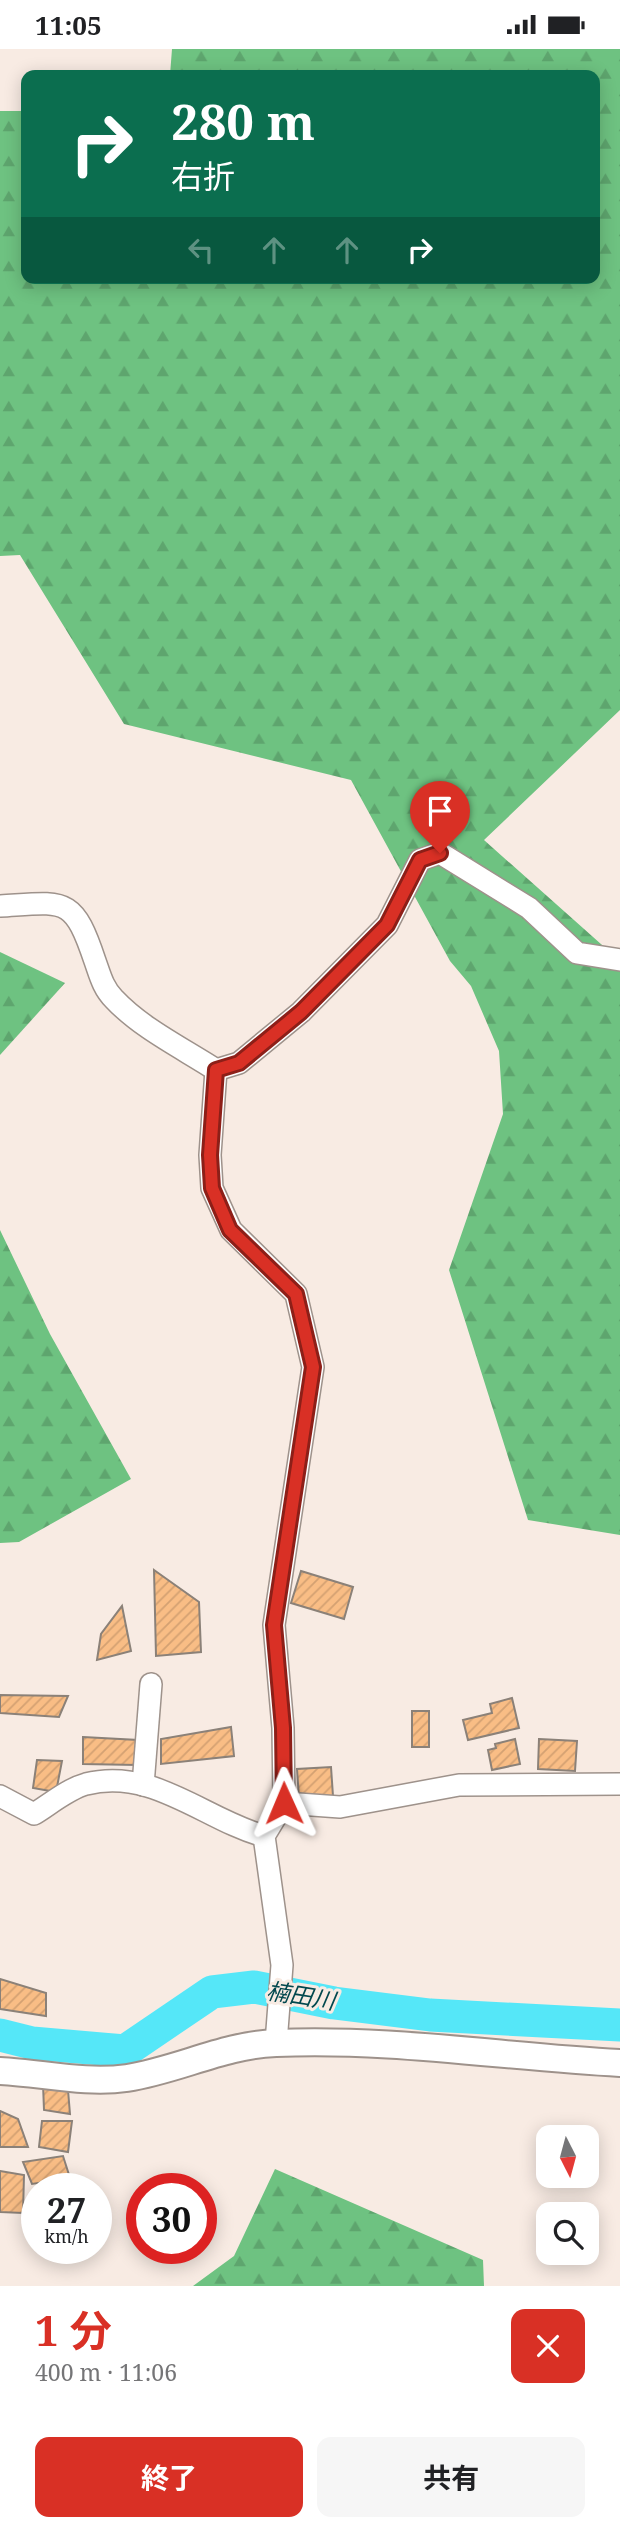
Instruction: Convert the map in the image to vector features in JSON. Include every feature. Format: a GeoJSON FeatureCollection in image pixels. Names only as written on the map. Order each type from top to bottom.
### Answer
{"type":"FeatureCollection","features":[{"type":"Feature","properties":{"kind":"street"},"geometry":{"type":"LineString","coordinates":[[0,906],[42,903],[59,905],[74,912],[85,931],[103,986],[115,1001],[145,1025],[216,1070],[239,1063],[301,1012],[387,925],[420,860],[440,853],[529,908],[576,953],[620,960]]}},
{"type":"Feature","properties":{"kind":"street"},"geometry":{"type":"LineString","coordinates":[[216,1070],[210,1155],[212,1188],[230,1230],[296,1294],[313,1367],[274,1625],[283,1728],[284,1803],[264,1836],[282,1965],[276,2043]]}},
{"type":"Feature","properties":{"kind":"street"},"geometry":{"type":"LineString","coordinates":[[143,1786],[151,1684]]}},
{"type":"Feature","properties":{"kind":"street"},"geometry":{"type":"LineString","coordinates":[[0,1796],[34,1814],[85,1784],[126,1782],[159,1789],[212,1811],[236,1828],[264,1836]]}},
{"type":"Feature","properties":{"kind":"street"},"geometry":{"type":"LineString","coordinates":[[284,1803],[340,1807],[459,1785],[620,1784]]}},
{"type":"Feature","properties":{"kind":"street"},"geometry":{"type":"LineString","coordinates":[[0,2071],[90,2080],[126,2078],[215,2053],[276,2043],[381,2045],[620,2063]]}},
{"type":"Feature","properties":{"kind":"green space"},"geometry":{"type":"Polygon","coordinates":[[[172,49],[620,49],[620,710],[484,840],[620,961],[620,1535],[528,1520],[449,1270],[503,1114],[499,1051],[471,986],[450,961],[351,780],[124,724],[20,555],[0,556],[0,111],[21,111],[21,284],[600,284],[600,70],[170,70],[172,49]]]}},
{"type":"Feature","properties":{"kind":"green space"},"geometry":{"type":"Polygon","coordinates":[[[0,952],[65,983],[0,1055],[0,952]]]}},
{"type":"Feature","properties":{"kind":"green space"},"geometry":{"type":"Polygon","coordinates":[[[0,1230],[50,1334],[131,1479],[19,1542],[0,1543],[0,1230]]]}},
{"type":"Feature","properties":{"kind":"green space"},"geometry":{"type":"Polygon","coordinates":[[[275,2169],[483,2260],[484,2286],[193,2286],[234,2256],[275,2169]]]}},
{"type":"Feature","properties":{"kind":"building"},"geometry":{"type":"Polygon","coordinates":[[[154,1570],[199,1602],[201,1652],[156,1656],[154,1570]]]}},
{"type":"Feature","properties":{"kind":"building"},"geometry":{"type":"Polygon","coordinates":[[[301,1571],[353,1587],[344,1619],[291,1603],[301,1571]]]}},
{"type":"Feature","properties":{"kind":"building"},"geometry":{"type":"Polygon","coordinates":[[[122,1606],[131,1651],[97,1660],[101,1634],[122,1606]]]}},
{"type":"Feature","properties":{"kind":"building"},"geometry":{"type":"Polygon","coordinates":[[[0,1695],[68,1696],[59,1717],[0,1713],[0,1695]]]}},
{"type":"Feature","properties":{"kind":"building"},"geometry":{"type":"Polygon","coordinates":[[[512,1698],[519,1728],[468,1740],[463,1720],[492,1713],[490,1704],[512,1698]]]}},
{"type":"Feature","properties":{"kind":"building"},"geometry":{"type":"Polygon","coordinates":[[[412,1711],[429,1711],[429,1747],[412,1747],[412,1711]]]}},
{"type":"Feature","properties":{"kind":"building"},"geometry":{"type":"Polygon","coordinates":[[[231,1727],[234,1756],[161,1764],[161,1739],[231,1727]]]}},
{"type":"Feature","properties":{"kind":"building"},"geometry":{"type":"Polygon","coordinates":[[[83,1737],[138,1740],[137,1765],[83,1764],[83,1737]]]}},
{"type":"Feature","properties":{"kind":"building"},"geometry":{"type":"Polygon","coordinates":[[[515,1739],[520,1764],[492,1770],[488,1750],[496,1748],[495,1744],[515,1739]]]}},
{"type":"Feature","properties":{"kind":"building"},"geometry":{"type":"Polygon","coordinates":[[[539,1739],[577,1741],[575,1771],[538,1769],[539,1739]]]}},
{"type":"Feature","properties":{"kind":"building"},"geometry":{"type":"Polygon","coordinates":[[[37,1760],[62,1761],[56,1792],[33,1788],[37,1760]]]}},
{"type":"Feature","properties":{"kind":"building"},"geometry":{"type":"Polygon","coordinates":[[[331,1767],[333,1796],[299,1798],[297,1769],[331,1767]]]}},
{"type":"Feature","properties":{"kind":"building"},"geometry":{"type":"Polygon","coordinates":[[[0,1979],[46,1993],[46,2016],[0,2009],[0,1979]]]}},
{"type":"Feature","properties":{"kind":"building"},"geometry":{"type":"Polygon","coordinates":[[[43,2084],[68,2090],[70,2114],[44,2110],[43,2084]]]}},
{"type":"Feature","properties":{"kind":"building"},"geometry":{"type":"Polygon","coordinates":[[[0,2111],[18,2119],[28,2147],[0,2147],[0,2111]]]}},
{"type":"Feature","properties":{"kind":"building"},"geometry":{"type":"Polygon","coordinates":[[[42,2121],[72,2121],[68,2152],[39,2147],[42,2121]]]}},
{"type":"Feature","properties":{"kind":"building"},"geometry":{"type":"Polygon","coordinates":[[[63,2156],[68,2173],[28,2173],[23,2162],[63,2156]]]}},
{"type":"Feature","properties":{"kind":"building"},"geometry":{"type":"Polygon","coordinates":[[[0,2171],[21,2174],[21,2213],[0,2212],[0,2171]]]}},
{"type":"Feature","properties":{"kind":"waterway","name":"楠田川"},"geometry":{"type":"LineString","coordinates":[[0,2035],[32,2043],[125,2051],[212,1992],[254,1987],[334,2003],[430,2015],[620,2025]]}},
{"type":"Feature","properties":{"kind":"route"},"geometry":{"type":"LineString","coordinates":[[284,1803],[283,1728],[274,1625],[313,1367],[296,1294],[230,1230],[212,1188],[210,1155],[216,1070],[239,1063],[301,1012],[387,925],[420,860],[440,853]]}}]}
